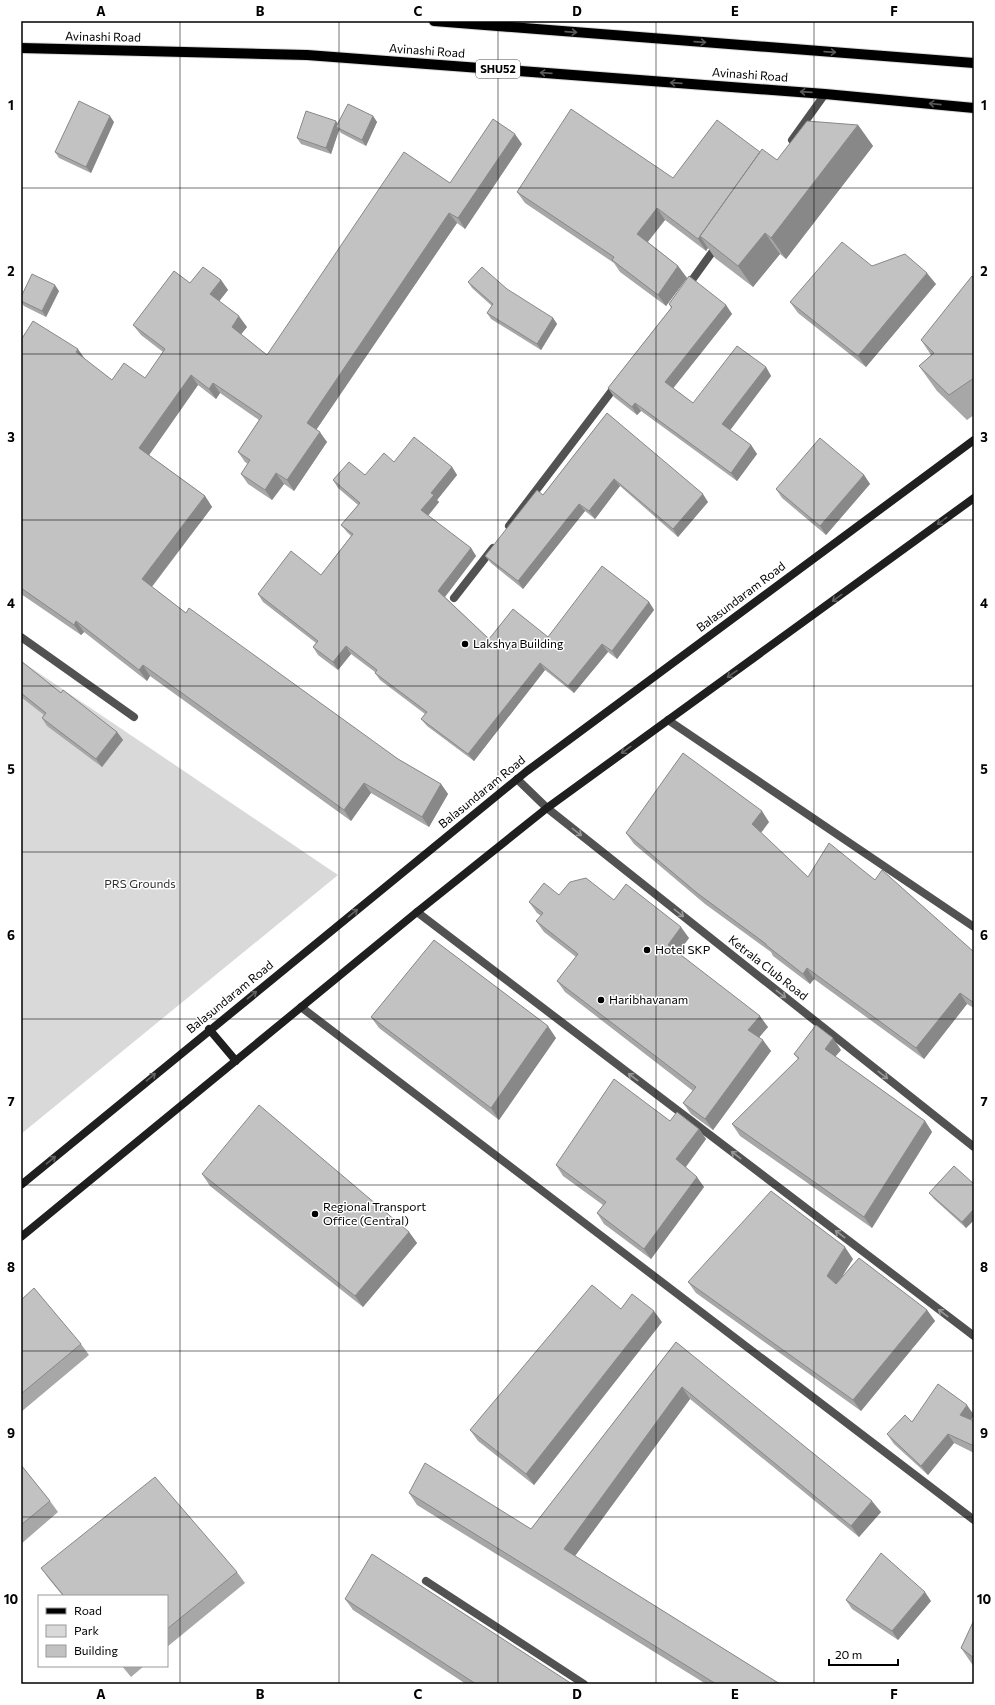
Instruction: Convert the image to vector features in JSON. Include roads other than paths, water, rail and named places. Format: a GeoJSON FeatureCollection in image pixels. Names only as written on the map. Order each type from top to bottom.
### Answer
{"type":"FeatureCollection","features":[{"type":"Feature","properties":{"kind":"main road"},"geometry":{"type":"LineString","coordinates":[[434,21],[974,63]]}},
{"type":"Feature","properties":{"kind":"main road","name":"Avinashi Road"},"geometry":{"type":"LineString","coordinates":[[21,48],[307,55],[826,94],[974,108]]}},
{"type":"Feature","properties":{"kind":"main road","name":"Balasundaram Road"},"geometry":{"type":"LineString","coordinates":[[21,1185],[209,1029],[517,779],[974,440]]}},
{"type":"Feature","properties":{"kind":"main road"},"geometry":{"type":"LineString","coordinates":[[21,1237],[416,912],[547,808],[974,498]]}},
{"type":"Feature","properties":{"kind":"main road"},"geometry":{"type":"LineString","coordinates":[[209,1029],[236,1061]]}},
{"type":"Feature","properties":{"kind":"street"},"geometry":{"type":"LineString","coordinates":[[788,146],[826,94]]}},
{"type":"Feature","properties":{"kind":"street"},"geometry":{"type":"LineString","coordinates":[[681,295],[723,237]]}},
{"type":"Feature","properties":{"kind":"street"},"geometry":{"type":"LineString","coordinates":[[454,598],[621,379]]}},
{"type":"Feature","properties":{"kind":"street"},"geometry":{"type":"LineString","coordinates":[[21,637],[134,717]]}},
{"type":"Feature","properties":{"kind":"street"},"geometry":{"type":"LineString","coordinates":[[668,720],[974,927]]}},
{"type":"Feature","properties":{"kind":"street","name":"Ketrala Club Road"},"geometry":{"type":"LineString","coordinates":[[517,779],[547,808],[974,1148]]}},
{"type":"Feature","properties":{"kind":"street"},"geometry":{"type":"LineString","coordinates":[[416,912],[974,1336]]}},
{"type":"Feature","properties":{"kind":"street"},"geometry":{"type":"LineString","coordinates":[[301,1007],[974,1520]]}},
{"type":"Feature","properties":{"kind":"street"},"geometry":{"type":"LineString","coordinates":[[426,1581],[584,1684]]}},
{"type":"Feature","properties":{"kind":"place","name":"Lakshya Building"},"geometry":{"type":"Point","coordinates":[465,644]}},
{"type":"Feature","properties":{"kind":"place","name":"Hotel SKP"},"geometry":{"type":"Point","coordinates":[647,950]}},
{"type":"Feature","properties":{"kind":"place","name":"Haribhavanam"},"geometry":{"type":"Point","coordinates":[601,1000]}},
{"type":"Feature","properties":{"kind":"place","name":"Regional Transport Office (Central)"},"geometry":{"type":"Point","coordinates":[315,1214]}},
{"type":"Feature","properties":{"kind":"park label","name":"PRS Grounds"},"geometry":{"type":"Point","coordinates":[140,884]}}]}
